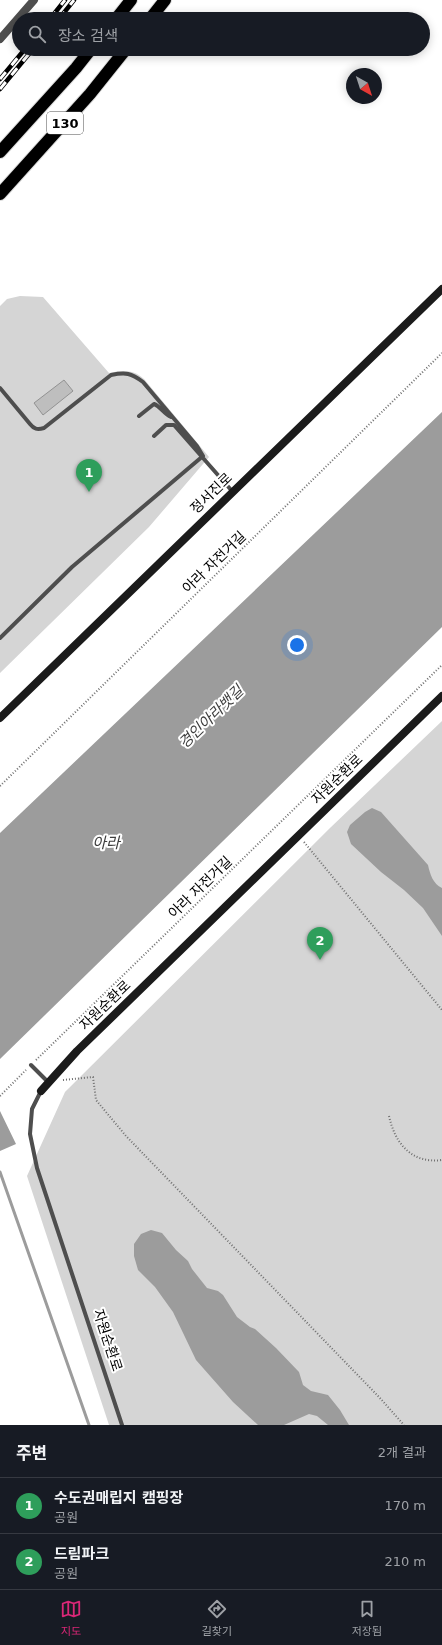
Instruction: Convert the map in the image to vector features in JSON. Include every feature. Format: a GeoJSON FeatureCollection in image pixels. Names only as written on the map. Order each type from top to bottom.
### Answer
{"type":"FeatureCollection","features":[{"type":"Feature","properties":{"kind":"highway"},"geometry":{"type":"LineString","coordinates":[[122,12],[131,0]]}},
{"type":"Feature","properties":{"kind":"highway"},"geometry":{"type":"LineString","coordinates":[[156,12],[165,0]]}},
{"type":"Feature","properties":{"kind":"highway","name":"130"},"geometry":{"type":"LineString","coordinates":[[0,152],[85,56]]}},
{"type":"Feature","properties":{"kind":"highway","name":"130"},"geometry":{"type":"LineString","coordinates":[[0,194],[90,94],[120,56]]}},
{"type":"Feature","properties":{"kind":"street"},"geometry":{"type":"LineString","coordinates":[[24,12],[34,0]]}},
{"type":"Feature","properties":{"kind":"street"},"geometry":{"type":"LineString","coordinates":[[0,39],[12,25]]}},
{"type":"Feature","properties":{"kind":"street","name":"정서진로"},"geometry":{"type":"LineString","coordinates":[[0,718],[232,491],[442,289]]}},
{"type":"Feature","properties":{"kind":"street","name":"자원순환로"},"geometry":{"type":"LineString","coordinates":[[41,1091],[77,1051],[442,696]]}},
{"type":"Feature","properties":{"kind":"lane"},"geometry":{"type":"LineString","coordinates":[[0,388],[33,428],[38,429],[44,428],[111,375],[123,373],[135,375],[143,382],[197,446],[203,456],[232,491]]}},
{"type":"Feature","properties":{"kind":"lane"},"geometry":{"type":"LineString","coordinates":[[139,416],[154,404],[165,414],[171,415]]}},
{"type":"Feature","properties":{"kind":"lane"},"geometry":{"type":"LineString","coordinates":[[154,436],[166,425],[171,415]]}},
{"type":"Feature","properties":{"kind":"lane"},"geometry":{"type":"LineString","coordinates":[[166,425],[174,425],[193,448],[203,456]]}},
{"type":"Feature","properties":{"kind":"lane"},"geometry":{"type":"LineString","coordinates":[[0,638],[72,567],[203,456]]}},
{"type":"Feature","properties":{"kind":"lane"},"geometry":{"type":"LineString","coordinates":[[32,1065],[48,1082]]}},
{"type":"Feature","properties":{"kind":"lane","name":"자원순환로"},"geometry":{"type":"LineString","coordinates":[[41,1091],[32,1109],[30,1134],[37,1168],[122,1425]]}},
{"type":"Feature","properties":{"kind":"path","name":"아라 자전거길"},"geometry":{"type":"LineString","coordinates":[[0,786],[442,353]]}},
{"type":"Feature","properties":{"kind":"path","name":"아라 자전거길"},"geometry":{"type":"LineString","coordinates":[[0,1096],[442,664]]}},
{"type":"Feature","properties":{"kind":"path"},"geometry":{"type":"LineString","coordinates":[[298,835],[442,1010]]}},
{"type":"Feature","properties":{"kind":"path"},"geometry":{"type":"LineString","coordinates":[[48,1082],[93,1076],[96,1100],[126,1136],[379,1397],[404,1425]]}},
{"type":"Feature","properties":{"kind":"path"},"geometry":{"type":"LineString","coordinates":[[389,1116],[394,1136],[408,1151],[418,1157],[442,1160]]}},
{"type":"Feature","properties":{"kind":"shaded area"},"geometry":{"type":"Polygon","coordinates":[[[20,296],[43,297],[109,373],[128,371],[136,373],[144,379],[209,457],[149,527],[0,673],[0,306],[7,299],[20,296]]]}},
{"type":"Feature","properties":{"kind":"shaded area"},"geometry":{"type":"Polygon","coordinates":[[[442,721],[442,1425],[109,1425],[27,1176],[65,1092],[330,828],[442,721]]]}},
{"type":"Feature","properties":{"kind":"water","name":"아라"},"geometry":{"type":"Polygon","coordinates":[[[442,412],[442,627],[0,1059],[0,833],[442,412]]]}},
{"type":"Feature","properties":{"kind":"water"},"geometry":{"type":"Polygon","coordinates":[[[372,808],[381,812],[428,865],[434,881],[442,888],[442,936],[423,908],[351,844],[347,832],[350,825],[372,808]]]}},
{"type":"Feature","properties":{"kind":"water"},"geometry":{"type":"Polygon","coordinates":[[[0,1111],[16,1144],[0,1151],[0,1111]]]}},
{"type":"Feature","properties":{"kind":"water"},"geometry":{"type":"Polygon","coordinates":[[[151,1230],[162,1233],[176,1250],[188,1261],[192,1269],[207,1288],[218,1291],[223,1295],[237,1317],[255,1329],[276,1348],[299,1372],[303,1385],[311,1391],[328,1395],[340,1410],[349,1425],[328,1425],[317,1416],[309,1414],[284,1425],[258,1425],[233,1402],[196,1360],[173,1312],[155,1287],[138,1270],[134,1256],[134,1244],[141,1234],[151,1230]]]}},
{"type":"Feature","properties":{"kind":"building"},"geometry":{"type":"Polygon","coordinates":[[[64,380],[73,391],[43,415],[34,403],[64,380]]]}},
{"type":"Feature","properties":{"kind":"waterway"},"geometry":{"type":"LineString","coordinates":[[0,1172],[89,1425]]}},
{"type":"Feature","properties":{"kind":"railway"},"geometry":{"type":"LineString","coordinates":[[56,12],[65,0]]}},
{"type":"Feature","properties":{"kind":"railway"},"geometry":{"type":"LineString","coordinates":[[65,12],[74,0]]}},
{"type":"Feature","properties":{"kind":"railway"},"geometry":{"type":"LineString","coordinates":[[0,79],[19,56]]}},
{"type":"Feature","properties":{"kind":"railway"},"geometry":{"type":"LineString","coordinates":[[0,89],[27,56]]}},
{"type":"Feature","properties":{"kind":"place","name":"수도권매립지 캠핑장"},"geometry":{"type":"Point","coordinates":[89,492]}},
{"type":"Feature","properties":{"kind":"place","name":"드림파크"},"geometry":{"type":"Point","coordinates":[320,960]}},
{"type":"Feature","properties":{"kind":"water label","name":"경인아라뱃길"},"geometry":{"type":"Point","coordinates":[211,717]}}]}
